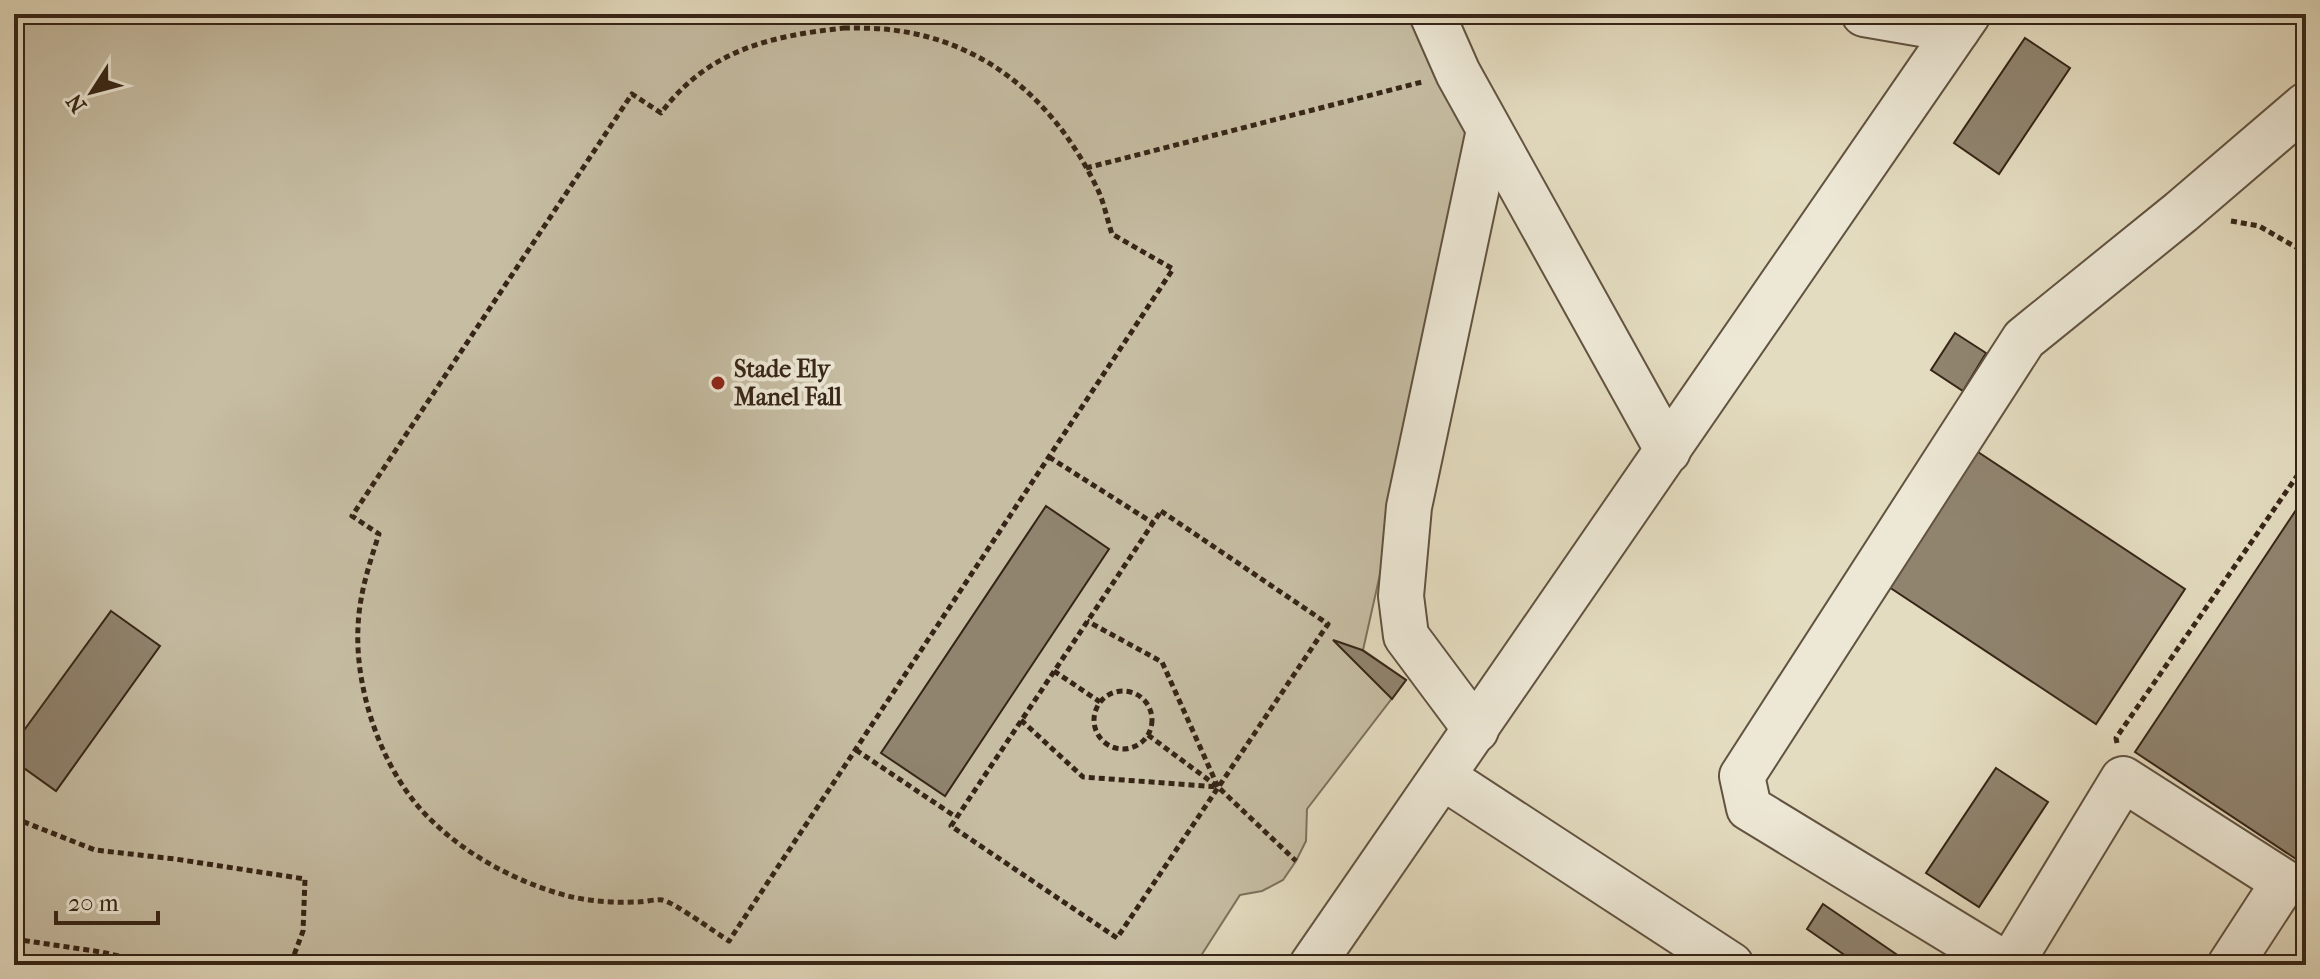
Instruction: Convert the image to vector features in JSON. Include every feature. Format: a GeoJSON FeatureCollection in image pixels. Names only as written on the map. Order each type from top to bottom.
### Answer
{"type":"FeatureCollection","features":[{"type":"Feature","properties":{"kind":"street"},"geometry":{"type":"LineString","coordinates":[[1432,14],[1458,73],[1668,451]]}},
{"type":"Feature","properties":{"kind":"street"},"geometry":{"type":"LineString","coordinates":[[1312,965],[1962,22],[1864,14]]}},
{"type":"Feature","properties":{"kind":"street"},"geometry":{"type":"LineString","coordinates":[[2230,965],[2284,882],[2123,779],[2008,965],[1749,808],[1742,776],[2024,339],[2181,212],[2306,105]]}},
{"type":"Feature","properties":{"kind":"street"},"geometry":{"type":"LineString","coordinates":[[1476,730],[1406,636],[1401,596],[1409,507],[1489,130]]}},
{"type":"Feature","properties":{"kind":"street"},"geometry":{"type":"LineString","coordinates":[[1443,777],[1731,965]]}},
{"type":"Feature","properties":{"kind":"path"},"geometry":{"type":"LineString","coordinates":[[844,28],[894,30],[944,43],[990,62],[1037,98],[1071,144],[1097,189],[1112,234],[1173,269],[1049,457],[729,941],[663,900],[597,903],[519,880],[472,854],[427,817],[401,781],[374,730],[360,675],[358,629],[363,583],[379,534],[352,516],[632,94],[661,113],[679,89],[709,67],[742,49],[789,34],[844,28]]}},
{"type":"Feature","properties":{"kind":"path"},"geometry":{"type":"LineString","coordinates":[[1086,168],[1458,73]]}},
{"type":"Feature","properties":{"kind":"path"},"geometry":{"type":"LineString","coordinates":[[2181,212],[2259,226],[2306,253]]}},
{"type":"Feature","properties":{"kind":"path"},"geometry":{"type":"LineString","coordinates":[[1049,457],[1153,523]]}},
{"type":"Feature","properties":{"kind":"path"},"geometry":{"type":"LineString","coordinates":[[2123,779],[2116,738],[2306,463]]}},
{"type":"Feature","properties":{"kind":"path"},"geometry":{"type":"LineString","coordinates":[[1161,511],[1328,624],[1117,938],[951,826],[1153,523],[1161,511]]}},
{"type":"Feature","properties":{"kind":"path"},"geometry":{"type":"LineString","coordinates":[[1087,621],[1162,662],[1218,787]]}},
{"type":"Feature","properties":{"kind":"path"},"geometry":{"type":"LineString","coordinates":[[1054,671],[1100,702]]}},
{"type":"Feature","properties":{"kind":"path"},"geometry":{"type":"LineString","coordinates":[[1116,692],[1134,693],[1149,706],[1148,735],[1143,742],[1125,750],[1106,744],[1095,729],[1095,710],[1100,702],[1116,692]]}},
{"type":"Feature","properties":{"kind":"path"},"geometry":{"type":"LineString","coordinates":[[1021,720],[1083,777],[1218,787]]}},
{"type":"Feature","properties":{"kind":"path"},"geometry":{"type":"LineString","coordinates":[[1148,735],[1218,787],[1296,861]]}},
{"type":"Feature","properties":{"kind":"path"},"geometry":{"type":"LineString","coordinates":[[856,750],[956,817]]}},
{"type":"Feature","properties":{"kind":"path"},"geometry":{"type":"LineString","coordinates":[[14,818],[95,850],[305,879],[303,931],[291,963],[285,965]]}},
{"type":"Feature","properties":{"kind":"path"},"geometry":{"type":"LineString","coordinates":[[14,939],[101,952],[158,965]]}},
{"type":"Feature","properties":{"kind":"shaded area","name":"Stade Ely Manel Fall"},"geometry":{"type":"Polygon","coordinates":[[[14,14],[1414,14],[1476,147],[1363,650],[1406,680],[1307,809],[1306,841],[1283,880],[1262,891],[1240,895],[1195,965],[14,965],[14,14]]]}},
{"type":"Feature","properties":{"kind":"building"},"geometry":{"type":"Polygon","coordinates":[[[2025,38],[2070,68],[1999,174],[1954,143],[2025,38]]]}},
{"type":"Feature","properties":{"kind":"building"},"geometry":{"type":"Polygon","coordinates":[[[1955,333],[1986,353],[1963,391],[1931,370],[1955,333]]]}},
{"type":"Feature","properties":{"kind":"building"},"geometry":{"type":"Polygon","coordinates":[[[1978,452],[2185,589],[2096,724],[1889,587],[1978,452]]]}},
{"type":"Feature","properties":{"kind":"building"},"geometry":{"type":"Polygon","coordinates":[[[2306,495],[2306,858],[2302,863],[2135,752],[2306,495]]]}},
{"type":"Feature","properties":{"kind":"building"},"geometry":{"type":"Polygon","coordinates":[[[1046,506],[1109,549],[945,796],[881,753],[1046,506]]]}},
{"type":"Feature","properties":{"kind":"building"},"geometry":{"type":"Polygon","coordinates":[[[111,611],[160,646],[56,791],[14,761],[14,744],[111,611]]]}},
{"type":"Feature","properties":{"kind":"building"},"geometry":{"type":"Polygon","coordinates":[[[1333,640],[1362,650],[1406,680],[1392,699],[1333,640]]]}},
{"type":"Feature","properties":{"kind":"building"},"geometry":{"type":"Polygon","coordinates":[[[1996,768],[2048,802],[1979,907],[1926,873],[1996,768]]]}},
{"type":"Feature","properties":{"kind":"building"},"geometry":{"type":"Polygon","coordinates":[[[1823,904],[1912,965],[1859,965],[1807,929],[1823,904]]]}},
{"type":"Feature","properties":{"kind":"place","name":"Stade Ely Manel Fall"},"geometry":{"type":"Point","coordinates":[718,383]}}]}
